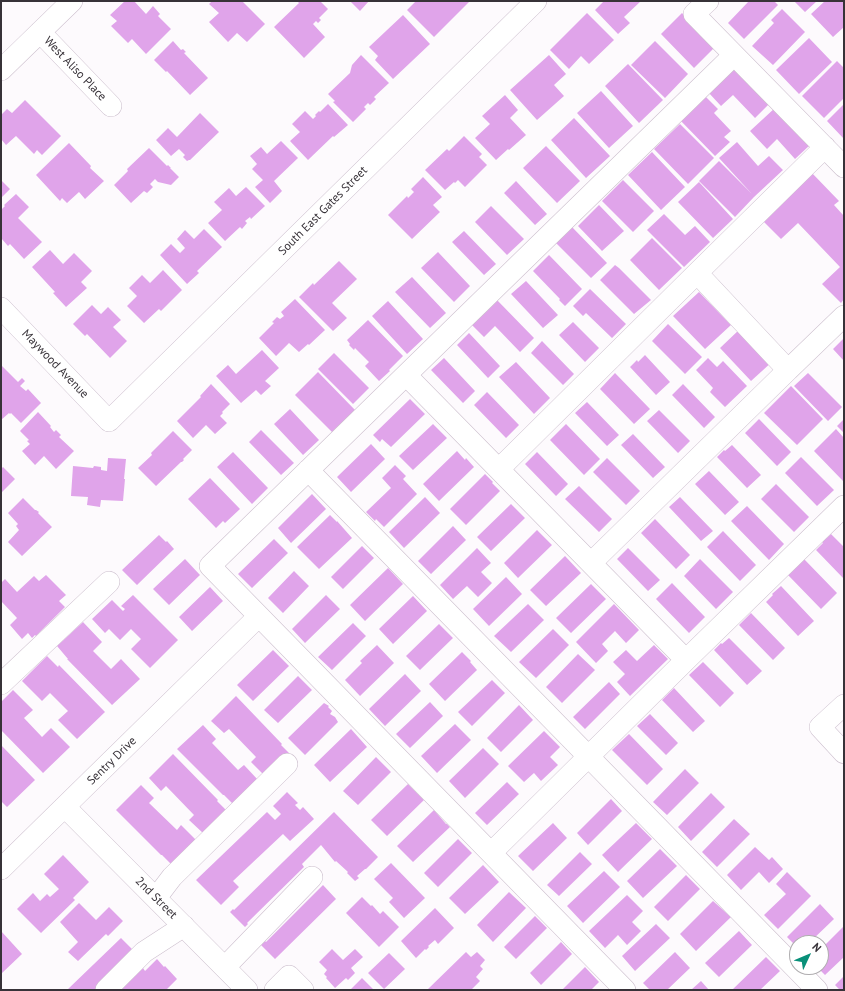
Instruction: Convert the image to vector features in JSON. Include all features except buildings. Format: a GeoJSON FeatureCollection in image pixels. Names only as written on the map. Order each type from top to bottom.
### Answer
{"type":"FeatureCollection","features":[{"type":"Feature","properties":{"kind":"street"},"geometry":{"type":"LineString","coordinates":[[1,70],[72,1]]}},
{"type":"Feature","properties":{"kind":"street","name":"South East Gates Street"},"geometry":{"type":"LineString","coordinates":[[110,421],[536,1]]}},
{"type":"Feature","properties":{"kind":"street"},"geometry":{"type":"LineString","coordinates":[[701,8],[734,55],[844,167]]}},
{"type":"Feature","properties":{"kind":"street","name":"West Aliso Place"},"geometry":{"type":"LineString","coordinates":[[40,32],[111,106]]}},
{"type":"Feature","properties":{"kind":"street"},"geometry":{"type":"LineString","coordinates":[[625,990],[210,566],[734,55]]}},
{"type":"Feature","properties":{"kind":"street"},"geometry":{"type":"LineString","coordinates":[[499,469],[824,147]]}},
{"type":"Feature","properties":{"kind":"street"},"geometry":{"type":"LineString","coordinates":[[697,273],[788,370]]}},
{"type":"Feature","properties":{"kind":"street","name":"Maywood Avenue"},"geometry":{"type":"LineString","coordinates":[[1,308],[110,421]]}},
{"type":"Feature","properties":{"kind":"street"},"geometry":{"type":"LineString","coordinates":[[591,563],[844,316]]}},
{"type":"Feature","properties":{"kind":"street"},"geometry":{"type":"LineString","coordinates":[[406,374],[686,660]]}},
{"type":"Feature","properties":{"kind":"street"},"geometry":{"type":"LineString","coordinates":[[308,470],[817,990]]}},
{"type":"Feature","properties":{"kind":"street"},"geometry":{"type":"LineString","coordinates":[[491,853],[844,506]]}},
{"type":"Feature","properties":{"kind":"street"},"geometry":{"type":"LineString","coordinates":[[1,684],[109,582]]}},
{"type":"Feature","properties":{"kind":"street","name":"Sentry Drive"},"geometry":{"type":"LineString","coordinates":[[1,870],[259,616]]}},
{"type":"Feature","properties":{"kind":"street"},"geometry":{"type":"LineString","coordinates":[[844,705],[820,727],[844,753]]}},
{"type":"Feature","properties":{"kind":"street"},"geometry":{"type":"LineString","coordinates":[[156,898],[172,877],[287,764]]}},
{"type":"Feature","properties":{"kind":"street","name":"2nd Street"},"geometry":{"type":"LineString","coordinates":[[65,807],[247,990]]}},
{"type":"Feature","properties":{"kind":"street"},"geometry":{"type":"LineString","coordinates":[[225,968],[312,877]]}},
{"type":"Feature","properties":{"kind":"street"},"geometry":{"type":"LineString","coordinates":[[106,990],[144,952],[184,926]]}},
{"type":"Feature","properties":{"kind":"street"},"geometry":{"type":"LineString","coordinates":[[275,990],[290,976],[303,990]]}}]}
